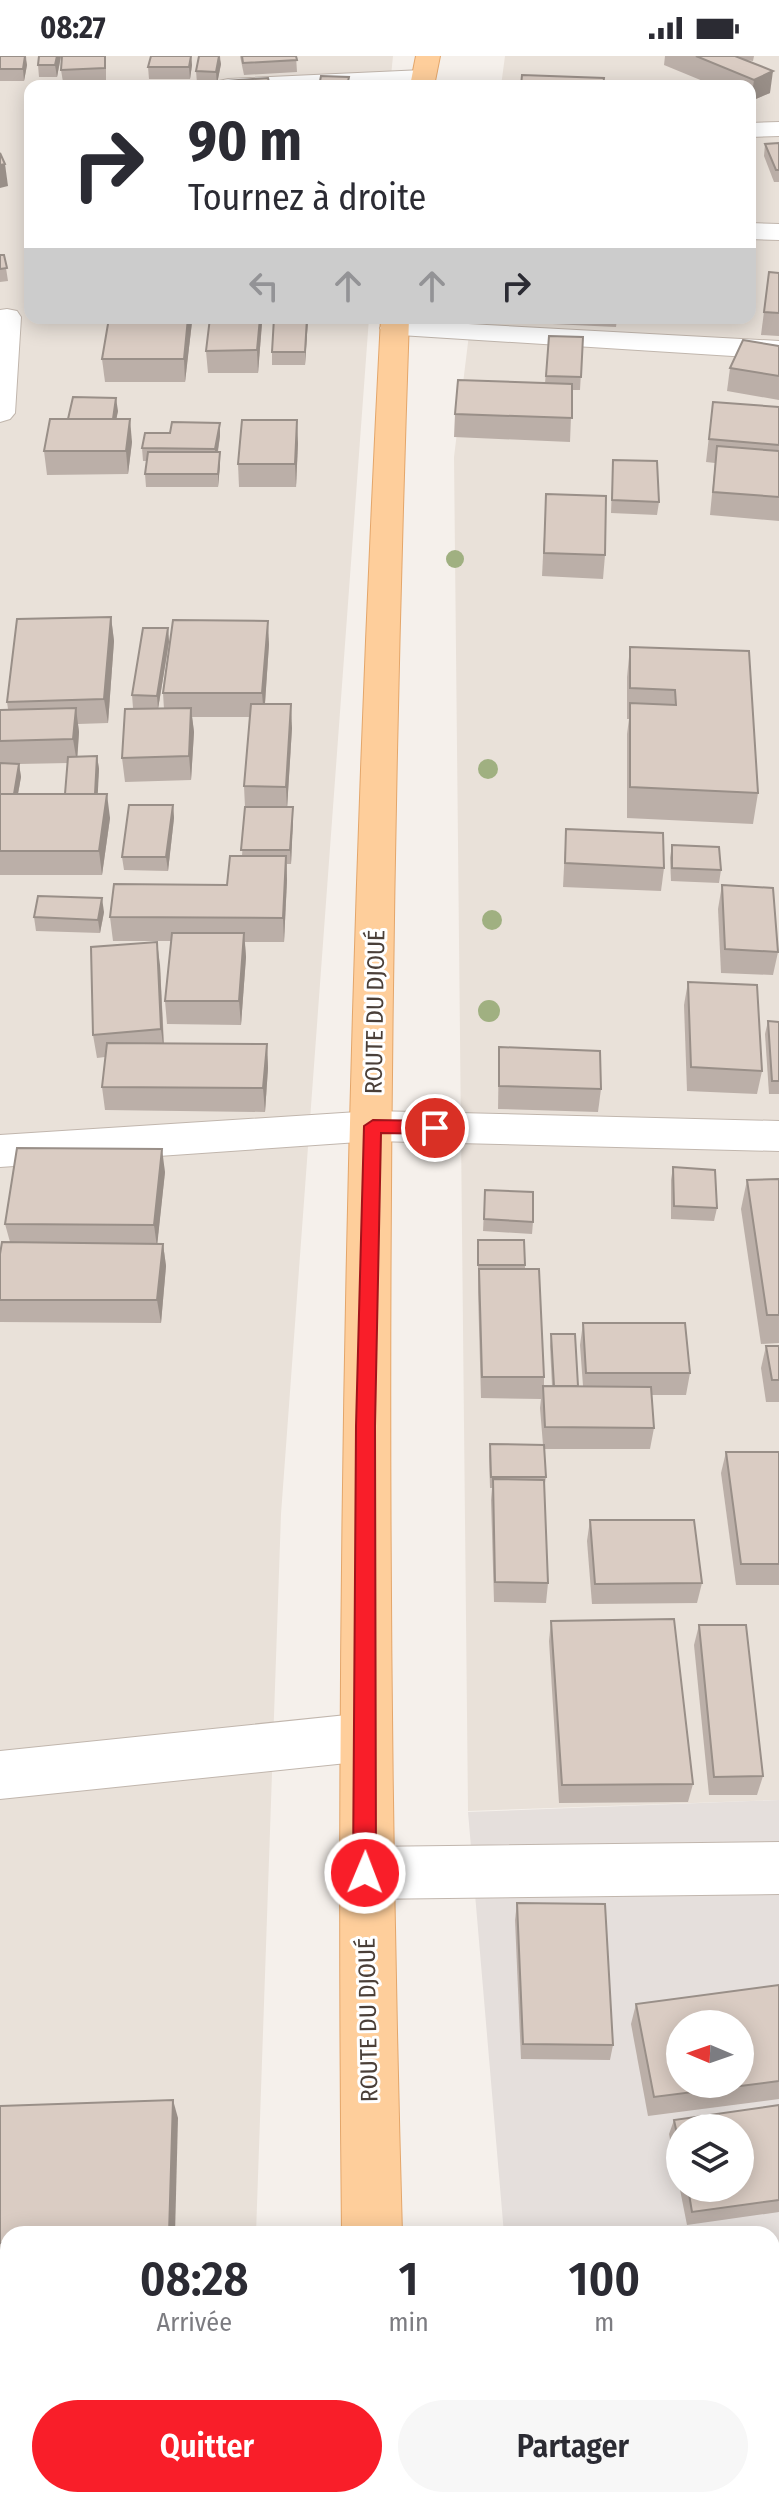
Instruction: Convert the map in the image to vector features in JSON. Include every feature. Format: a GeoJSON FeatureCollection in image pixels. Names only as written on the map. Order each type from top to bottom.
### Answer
{"type":"FeatureCollection","features":[{"type":"Feature","properties":{"kind":"main road","name":"ROUTE DU DJOUÉ"},"geometry":{"type":"LineString","coordinates":[[372,2226],[365,1873],[366,1426],[385,552],[394,324]]}},
{"type":"Feature","properties":{"kind":"street"},"geometry":{"type":"LineString","coordinates":[[318,80],[424,73]]}},
{"type":"Feature","properties":{"kind":"street"},"geometry":{"type":"LineString","coordinates":[[756,130],[779,129]]}},
{"type":"Feature","properties":{"kind":"street"},"geometry":{"type":"LineString","coordinates":[[756,231],[779,232]]}},
{"type":"Feature","properties":{"kind":"street"},"geometry":{"type":"LineString","coordinates":[[0,413],[12,317]]}},
{"type":"Feature","properties":{"kind":"street"},"geometry":{"type":"LineString","coordinates":[[408,324],[779,350]]}},
{"type":"Feature","properties":{"kind":"street"},"geometry":{"type":"LineString","coordinates":[[0,1151],[373,1126],[779,1136]]}},
{"type":"Feature","properties":{"kind":"street"},"geometry":{"type":"LineString","coordinates":[[0,1775],[366,1737]]}},
{"type":"Feature","properties":{"kind":"street"},"geometry":{"type":"LineString","coordinates":[[365,1873],[779,1868]]}},
{"type":"Feature","properties":{"kind":"shaded area"},"geometry":{"type":"Polygon","coordinates":[[[0,56],[393,56],[391,80],[24,80],[24,324],[369,324],[281,1514],[256,2226],[0,2226],[0,56]]]}},
{"type":"Feature","properties":{"kind":"shaded area"},"geometry":{"type":"Polygon","coordinates":[[[505,56],[779,56],[779,1800],[468,1811],[454,457],[470,324],[756,324],[756,80],[502,80],[505,56]]]}},
{"type":"Feature","properties":{"kind":"shaded area"},"geometry":{"type":"Polygon","coordinates":[[[779,1800],[779,2226],[503,2226],[468,1812],[779,1800]]]}},
{"type":"Feature","properties":{"kind":"building"},"geometry":{"type":"Polygon","coordinates":[[[0,56],[25,56],[23,69],[0,69],[0,56]]]}},
{"type":"Feature","properties":{"kind":"building"},"geometry":{"type":"Polygon","coordinates":[[[39,56],[57,56],[55,65],[38,65],[39,56]]]}},
{"type":"Feature","properties":{"kind":"building"},"geometry":{"type":"Polygon","coordinates":[[[62,56],[105,56],[105,68],[61,70],[62,56]]]}},
{"type":"Feature","properties":{"kind":"building"},"geometry":{"type":"Polygon","coordinates":[[[151,56],[191,56],[189,67],[148,67],[151,56]]]}},
{"type":"Feature","properties":{"kind":"building"},"geometry":{"type":"Polygon","coordinates":[[[199,56],[219,56],[216,72],[196,71],[199,56]]]}},
{"type":"Feature","properties":{"kind":"building"},"geometry":{"type":"Polygon","coordinates":[[[242,56],[296,56],[297,60],[243,63],[242,56]]]}},
{"type":"Feature","properties":{"kind":"building"},"geometry":{"type":"Polygon","coordinates":[[[696,56],[735,56],[773,71],[754,80],[696,56]]]}},
{"type":"Feature","properties":{"kind":"building"},"geometry":{"type":"Polygon","coordinates":[[[522,75],[604,78],[604,80],[522,80],[522,75]]]}},
{"type":"Feature","properties":{"kind":"building"},"geometry":{"type":"Polygon","coordinates":[[[321,76],[349,77],[348,80],[320,80],[321,76]]]}},
{"type":"Feature","properties":{"kind":"building"},"geometry":{"type":"Polygon","coordinates":[[[779,143],[779,170],[776,170],[765,144],[779,143]]]}},
{"type":"Feature","properties":{"kind":"building"},"geometry":{"type":"Polygon","coordinates":[[[0,255],[4,255],[7,268],[0,269],[0,255]]]}},
{"type":"Feature","properties":{"kind":"building"},"geometry":{"type":"Polygon","coordinates":[[[769,272],[779,273],[779,313],[764,312],[769,272]]]}},
{"type":"Feature","properties":{"kind":"building"},"geometry":{"type":"Polygon","coordinates":[[[108,324],[187,324],[184,359],[102,359],[108,324]]]}},
{"type":"Feature","properties":{"kind":"building"},"geometry":{"type":"Polygon","coordinates":[[[209,324],[259,324],[257,350],[206,351],[209,324]]]}},
{"type":"Feature","properties":{"kind":"building"},"geometry":{"type":"Polygon","coordinates":[[[274,324],[307,324],[305,352],[272,352],[274,324]]]}},
{"type":"Feature","properties":{"kind":"building"},"geometry":{"type":"Polygon","coordinates":[[[549,336],[583,337],[581,377],[546,376],[549,336]]]}},
{"type":"Feature","properties":{"kind":"building"},"geometry":{"type":"Polygon","coordinates":[[[743,340],[779,346],[779,376],[730,368],[743,340]]]}},
{"type":"Feature","properties":{"kind":"building"},"geometry":{"type":"Polygon","coordinates":[[[458,380],[572,384],[572,418],[455,414],[458,380]]]}},
{"type":"Feature","properties":{"kind":"building"},"geometry":{"type":"Polygon","coordinates":[[[73,397],[116,398],[113,419],[68,419],[73,397]]]}},
{"type":"Feature","properties":{"kind":"building"},"geometry":{"type":"Polygon","coordinates":[[[713,402],[779,407],[779,445],[709,439],[713,402]]]}},
{"type":"Feature","properties":{"kind":"building"},"geometry":{"type":"Polygon","coordinates":[[[50,419],[130,419],[126,451],[44,451],[50,419]]]}},
{"type":"Feature","properties":{"kind":"building"},"geometry":{"type":"Polygon","coordinates":[[[242,420],[297,420],[295,464],[238,464],[242,420]]]}},
{"type":"Feature","properties":{"kind":"building"},"geometry":{"type":"Polygon","coordinates":[[[172,422],[220,423],[215,449],[142,448],[145,433],[170,433],[172,422]]]}},
{"type":"Feature","properties":{"kind":"building"},"geometry":{"type":"Polygon","coordinates":[[[717,446],[779,451],[779,497],[713,492],[717,446]]]}},
{"type":"Feature","properties":{"kind":"building"},"geometry":{"type":"Polygon","coordinates":[[[148,452],[220,452],[218,474],[145,474],[148,452]]]}},
{"type":"Feature","properties":{"kind":"building"},"geometry":{"type":"Polygon","coordinates":[[[613,460],[657,461],[659,502],[612,500],[613,460]]]}},
{"type":"Feature","properties":{"kind":"building"},"geometry":{"type":"Polygon","coordinates":[[[546,494],[606,496],[605,555],[544,553],[546,494]]]}},
{"type":"Feature","properties":{"kind":"building"},"geometry":{"type":"Polygon","coordinates":[[[111,617],[104,699],[7,702],[17,619],[111,617]]]}},
{"type":"Feature","properties":{"kind":"building"},"geometry":{"type":"Polygon","coordinates":[[[173,620],[268,621],[262,693],[163,693],[173,620]]]}},
{"type":"Feature","properties":{"kind":"building"},"geometry":{"type":"Polygon","coordinates":[[[143,628],[168,628],[157,696],[132,695],[143,628]]]}},
{"type":"Feature","properties":{"kind":"building"},"geometry":{"type":"Polygon","coordinates":[[[630,647],[749,651],[758,793],[630,787],[630,703],[676,705],[675,690],[630,688],[630,647]]]}},
{"type":"Feature","properties":{"kind":"building"},"geometry":{"type":"Polygon","coordinates":[[[251,704],[291,704],[286,787],[244,786],[251,704]]]}},
{"type":"Feature","properties":{"kind":"building"},"geometry":{"type":"Polygon","coordinates":[[[76,708],[73,739],[0,741],[0,710],[76,708]]]}},
{"type":"Feature","properties":{"kind":"building"},"geometry":{"type":"Polygon","coordinates":[[[191,708],[189,756],[122,758],[125,709],[191,708]]]}},
{"type":"Feature","properties":{"kind":"building"},"geometry":{"type":"Polygon","coordinates":[[[97,756],[95,794],[65,794],[68,757],[97,756]]]}},
{"type":"Feature","properties":{"kind":"building"},"geometry":{"type":"Polygon","coordinates":[[[0,763],[19,764],[14,794],[0,794],[0,763]]]}},
{"type":"Feature","properties":{"kind":"building"},"geometry":{"type":"Polygon","coordinates":[[[0,794],[107,794],[99,851],[0,851],[0,794]]]}},
{"type":"Feature","properties":{"kind":"building"},"geometry":{"type":"Polygon","coordinates":[[[129,805],[173,805],[166,857],[122,857],[129,805]]]}},
{"type":"Feature","properties":{"kind":"building"},"geometry":{"type":"Polygon","coordinates":[[[245,807],[293,807],[290,850],[241,850],[245,807]]]}},
{"type":"Feature","properties":{"kind":"building"},"geometry":{"type":"Polygon","coordinates":[[[566,829],[663,833],[664,868],[565,863],[566,829]]]}},
{"type":"Feature","properties":{"kind":"building"},"geometry":{"type":"Polygon","coordinates":[[[672,845],[719,847],[721,870],[672,868],[672,845]]]}},
{"type":"Feature","properties":{"kind":"building"},"geometry":{"type":"Polygon","coordinates":[[[230,856],[286,856],[283,918],[110,917],[114,884],[227,885],[230,856]]]}},
{"type":"Feature","properties":{"kind":"building"},"geometry":{"type":"Polygon","coordinates":[[[722,885],[773,888],[778,952],[725,949],[722,885]]]}},
{"type":"Feature","properties":{"kind":"building"},"geometry":{"type":"Polygon","coordinates":[[[38,896],[102,898],[98,920],[34,917],[38,896]]]}},
{"type":"Feature","properties":{"kind":"building"},"geometry":{"type":"Polygon","coordinates":[[[172,933],[244,933],[239,1001],[165,1001],[172,933]]]}},
{"type":"Feature","properties":{"kind":"building"},"geometry":{"type":"Polygon","coordinates":[[[157,942],[161,1029],[93,1035],[91,947],[157,942]]]}},
{"type":"Feature","properties":{"kind":"building"},"geometry":{"type":"Polygon","coordinates":[[[688,982],[757,985],[762,1071],[691,1067],[688,982]]]}},
{"type":"Feature","properties":{"kind":"building"},"geometry":{"type":"Polygon","coordinates":[[[768,1021],[779,1022],[779,1081],[772,1081],[768,1021]]]}},
{"type":"Feature","properties":{"kind":"building"},"geometry":{"type":"Polygon","coordinates":[[[107,1043],[267,1044],[263,1088],[102,1087],[107,1043]]]}},
{"type":"Feature","properties":{"kind":"building"},"geometry":{"type":"Polygon","coordinates":[[[499,1047],[600,1051],[601,1089],[499,1086],[499,1047]]]}},
{"type":"Feature","properties":{"kind":"building"},"geometry":{"type":"Polygon","coordinates":[[[17,1148],[162,1149],[154,1225],[5,1224],[17,1148]]]}},
{"type":"Feature","properties":{"kind":"building"},"geometry":{"type":"Polygon","coordinates":[[[673,1167],[715,1170],[717,1208],[674,1206],[673,1167]]]}},
{"type":"Feature","properties":{"kind":"building"},"geometry":{"type":"Polygon","coordinates":[[[779,1179],[779,1315],[767,1315],[747,1180],[779,1179]]]}},
{"type":"Feature","properties":{"kind":"building"},"geometry":{"type":"Polygon","coordinates":[[[485,1190],[533,1192],[533,1222],[484,1219],[485,1190]]]}},
{"type":"Feature","properties":{"kind":"building"},"geometry":{"type":"Polygon","coordinates":[[[478,1240],[524,1240],[525,1265],[478,1265],[478,1240]]]}},
{"type":"Feature","properties":{"kind":"building"},"geometry":{"type":"Polygon","coordinates":[[[2,1242],[163,1244],[157,1300],[0,1300],[2,1242]]]}},
{"type":"Feature","properties":{"kind":"building"},"geometry":{"type":"Polygon","coordinates":[[[479,1269],[539,1269],[544,1377],[482,1377],[479,1269]]]}},
{"type":"Feature","properties":{"kind":"building"},"geometry":{"type":"Polygon","coordinates":[[[583,1323],[685,1323],[690,1373],[586,1373],[583,1323]]]}},
{"type":"Feature","properties":{"kind":"building"},"geometry":{"type":"Polygon","coordinates":[[[551,1334],[575,1334],[578,1386],[554,1386],[551,1334]]]}},
{"type":"Feature","properties":{"kind":"building"},"geometry":{"type":"Polygon","coordinates":[[[766,1346],[779,1346],[779,1380],[772,1380],[766,1346]]]}},
{"type":"Feature","properties":{"kind":"building"},"geometry":{"type":"Polygon","coordinates":[[[543,1386],[651,1387],[654,1428],[545,1427],[543,1386]]]}},
{"type":"Feature","properties":{"kind":"building"},"geometry":{"type":"Polygon","coordinates":[[[490,1444],[544,1445],[546,1477],[491,1477],[490,1444]]]}},
{"type":"Feature","properties":{"kind":"building"},"geometry":{"type":"Polygon","coordinates":[[[726,1452],[779,1452],[779,1564],[741,1564],[726,1452]]]}},
{"type":"Feature","properties":{"kind":"building"},"geometry":{"type":"Polygon","coordinates":[[[493,1479],[544,1480],[548,1583],[495,1582],[493,1479]]]}},
{"type":"Feature","properties":{"kind":"building"},"geometry":{"type":"Polygon","coordinates":[[[590,1520],[694,1520],[702,1583],[595,1584],[590,1520]]]}},
{"type":"Feature","properties":{"kind":"building"},"geometry":{"type":"Polygon","coordinates":[[[674,1619],[693,1784],[562,1785],[551,1621],[674,1619]]]}},
{"type":"Feature","properties":{"kind":"building"},"geometry":{"type":"Polygon","coordinates":[[[699,1625],[746,1625],[763,1776],[714,1777],[699,1625]]]}},
{"type":"Feature","properties":{"kind":"building"},"geometry":{"type":"Polygon","coordinates":[[[517,1903],[605,1904],[613,2045],[523,2044],[517,1903]]]}},
{"type":"Feature","properties":{"kind":"building"},"geometry":{"type":"Polygon","coordinates":[[[779,1985],[779,2081],[754,2084],[754,2010],[666,2010],[666,2095],[654,2097],[636,2004],[779,1985]]]}},
{"type":"Feature","properties":{"kind":"building"},"geometry":{"type":"Polygon","coordinates":[[[173,2100],[169,2226],[0,2226],[0,2106],[173,2100]]]}},
{"type":"Feature","properties":{"kind":"building"},"geometry":{"type":"Polygon","coordinates":[[[779,2105],[779,2200],[692,2212],[690,2202],[754,2202],[754,2114],[716,2114],[779,2105]]]}},
{"type":"Feature","properties":{"kind":"route"},"geometry":{"type":"LineString","coordinates":[[365,1873],[366,1426],[373,1126],[435,1128]]}}]}
